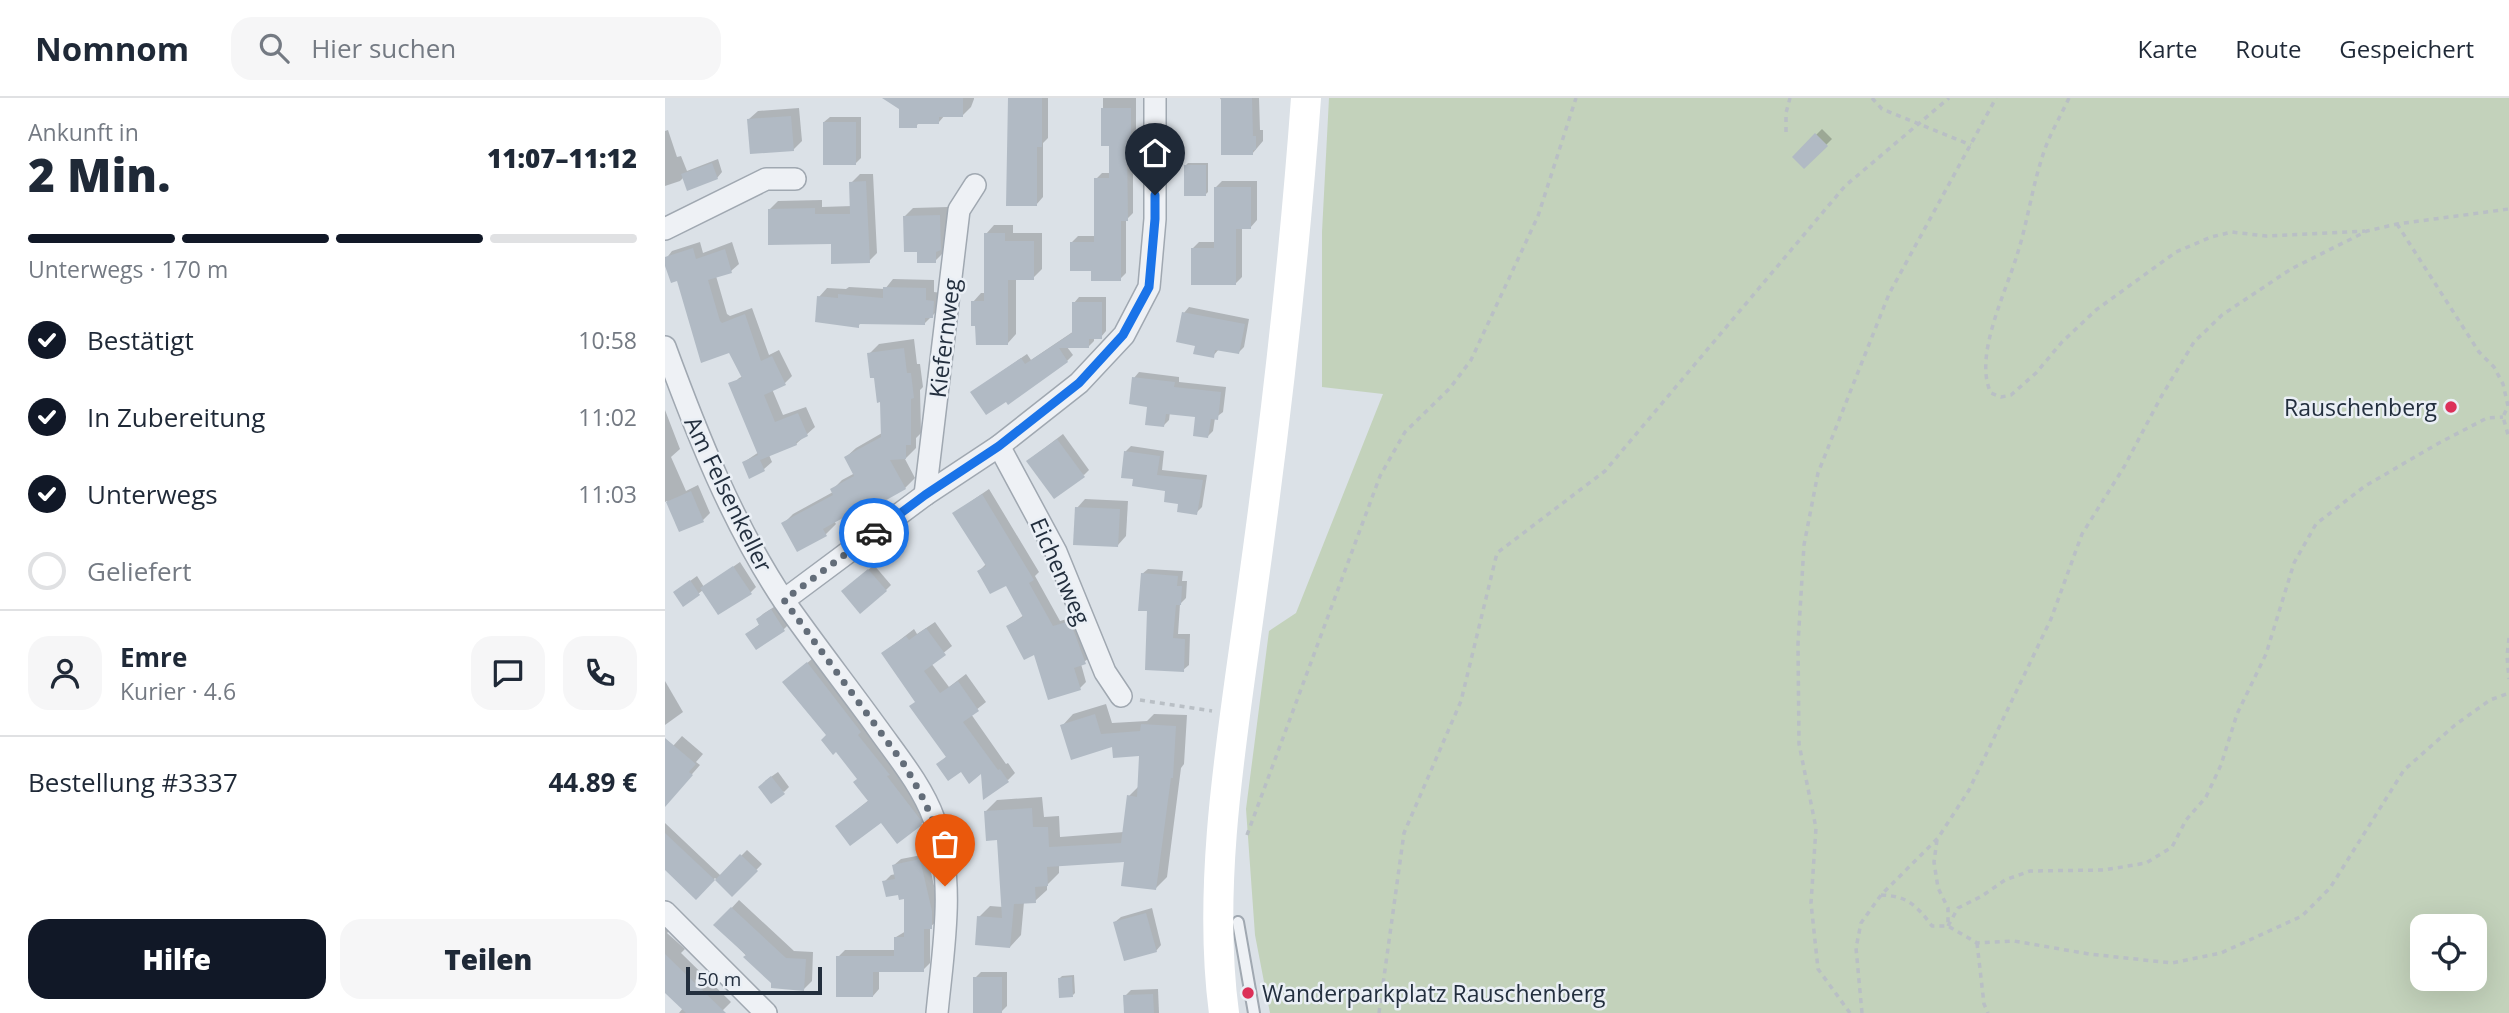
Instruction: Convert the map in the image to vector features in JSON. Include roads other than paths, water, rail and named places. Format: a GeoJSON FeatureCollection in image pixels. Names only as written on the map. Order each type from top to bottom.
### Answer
{"type":"FeatureCollection","features":[{"type":"Feature","properties":{"kind":"main road"},"geometry":{"type":"LineString","coordinates":[[1224,1013],[1219,977],[1218,917],[1224,822],[1288,318],[1306,98]]}},
{"type":"Feature","properties":{"kind":"street"},"geometry":{"type":"LineString","coordinates":[[784,600],[925,495],[999,446],[1088,374],[1123,335],[1149,287],[1155,219],[1155,98]]}},
{"type":"Feature","properties":{"kind":"street"},"geometry":{"type":"LineString","coordinates":[[665,229],[766,179],[795,179]]}},
{"type":"Feature","properties":{"kind":"street","name":"Kiefernweg"},"geometry":{"type":"LineString","coordinates":[[925,495],[959,210],[975,186]]}},
{"type":"Feature","properties":{"kind":"street","name":"Am Felsenkeller"},"geometry":{"type":"LineString","coordinates":[[665,347],[688,409],[746,538],[784,600],[903,763],[934,819],[944,864],[946,908],[937,1013]]}},
{"type":"Feature","properties":{"kind":"street","name":"Eichenweg"},"geometry":{"type":"LineString","coordinates":[[999,446],[1056,552],[1105,672],[1121,696]]}},
{"type":"Feature","properties":{"kind":"street"},"geometry":{"type":"LineString","coordinates":[[665,912],[766,1013]]}},
{"type":"Feature","properties":{"kind":"lane"},"geometry":{"type":"LineString","coordinates":[[1238,922],[1254,1013]]}},
{"type":"Feature","properties":{"kind":"place","name":"Rauschenberg"},"geometry":{"type":"Point","coordinates":[2451,407]}},
{"type":"Feature","properties":{"kind":"place","name":"Wanderparkplatz Rauschenberg"},"geometry":{"type":"Point","coordinates":[1248,993]}}]}
